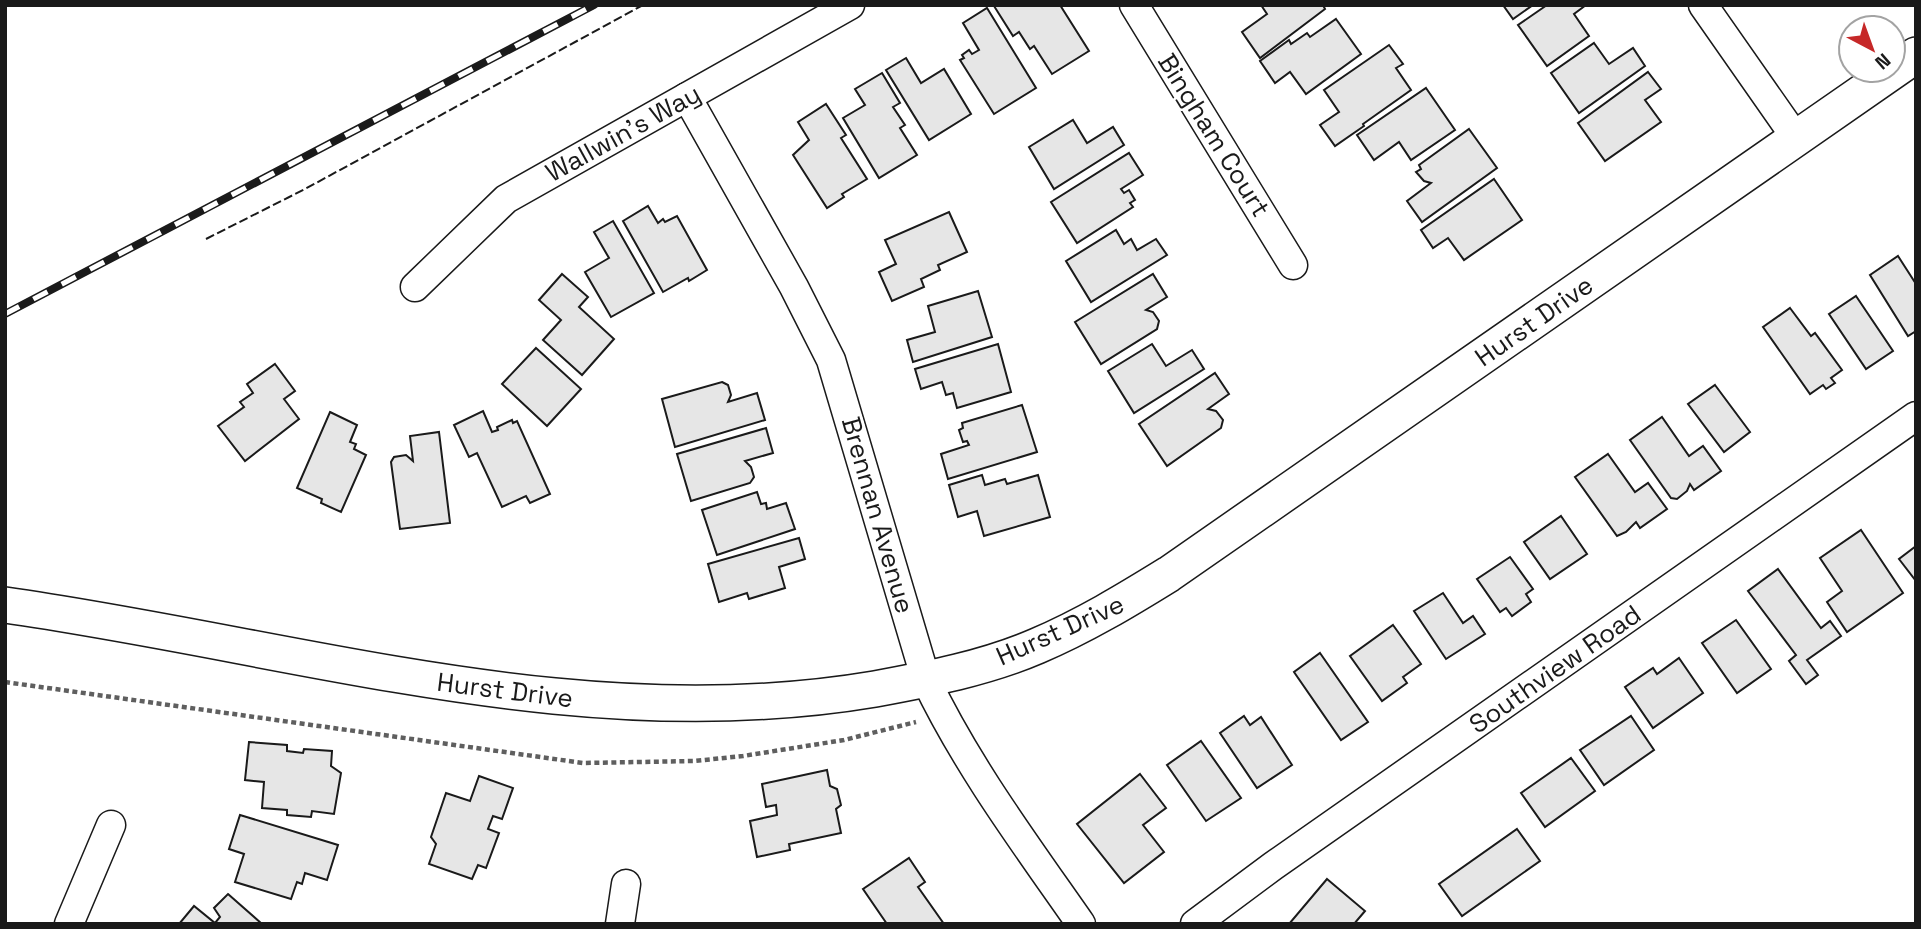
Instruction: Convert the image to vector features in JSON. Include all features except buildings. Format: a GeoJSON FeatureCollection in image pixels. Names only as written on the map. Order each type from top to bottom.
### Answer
{"type":"FeatureCollection","features":[{"type":"Feature","properties":{"kind":"street","name":"Wallwin's Way"},"geometry":{"type":"LineString","coordinates":[[415,287],[506,199],[850,5]]}},
{"type":"Feature","properties":{"kind":"street","name":"Bingham Court"},"geometry":{"type":"LineString","coordinates":[[1134,5],[1293,265]]}},
{"type":"Feature","properties":{"kind":"street"},"geometry":{"type":"LineString","coordinates":[[1703,5],[1796,138]]}},
{"type":"Feature","properties":{"kind":"street","name":"Hurst Drive"},"geometry":{"type":"LineString","coordinates":[[5,605],[157,629],[462,686],[558,698],[663,703],[782,701],[827,697],[926,680],[1037,646],[1094,619],[1169,574],[1916,55]]}},
{"type":"Feature","properties":{"kind":"street","name":"Brennan Avenue"},"geometry":{"type":"LineString","coordinates":[[687,97],[794,287],[831,360],[926,680],[943,716],[1008,819],[1080,924]]}},
{"type":"Feature","properties":{"kind":"street","name":"Southview Road"},"geometry":{"type":"LineString","coordinates":[[1195,924],[1284,858],[1916,416]]}},
{"type":"Feature","properties":{"kind":"street"},"geometry":{"type":"LineString","coordinates":[[69,924],[111,825]]}},
{"type":"Feature","properties":{"kind":"street"},"geometry":{"type":"LineString","coordinates":[[620,924],[626,884]]}},
{"type":"Feature","properties":{"kind":"path"},"geometry":{"type":"LineString","coordinates":[[5,682],[583,763],[694,761],[743,756],[844,740],[943,716]]}},
{"type":"Feature","properties":{"kind":"railway"},"geometry":{"type":"LineString","coordinates":[[5,314],[594,5]]}},
{"type":"Feature","properties":{"kind":"fence"},"geometry":{"type":"LineString","coordinates":[[206,239],[305,189],[643,5]]}}]}
